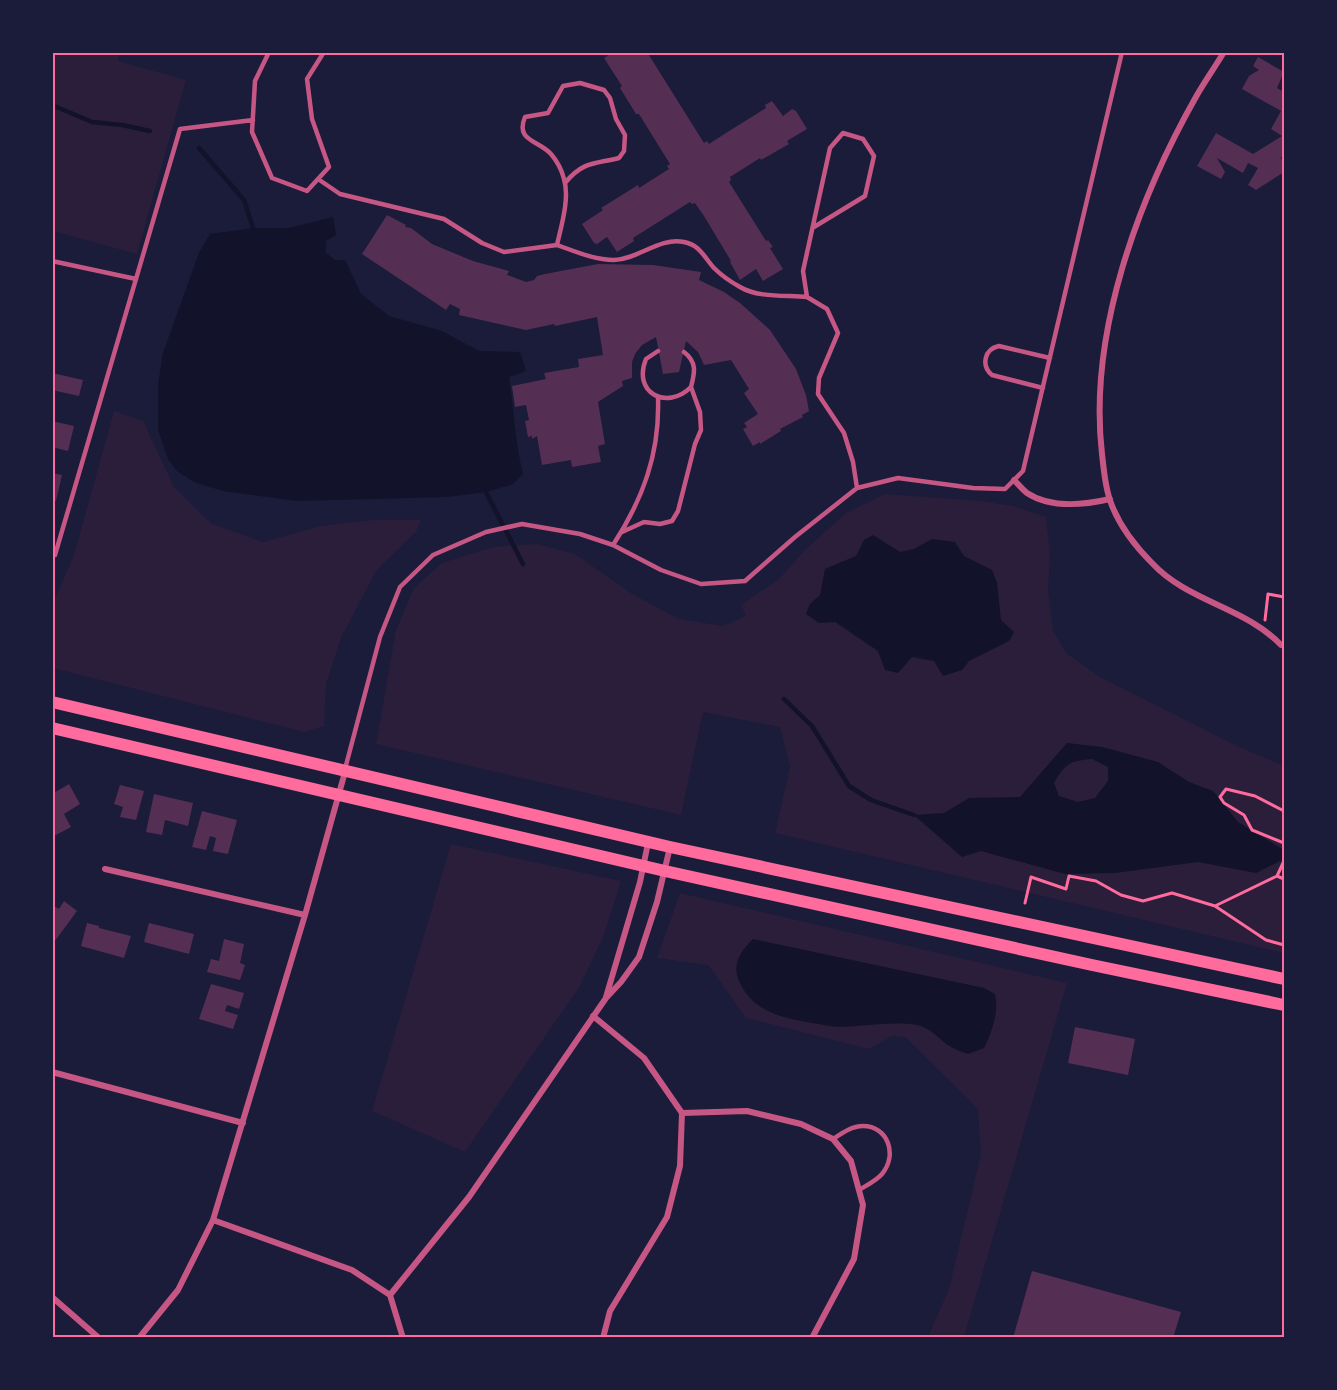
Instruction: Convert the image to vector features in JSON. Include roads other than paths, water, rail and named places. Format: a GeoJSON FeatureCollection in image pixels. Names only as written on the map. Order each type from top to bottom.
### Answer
{"type":"FeatureCollection","features":[{"type":"Feature","properties":{"kind":"main road"},"geometry":{"type":"LineString","coordinates":[[52,702],[670,848],[1284,979]]}},
{"type":"Feature","properties":{"kind":"main road"},"geometry":{"type":"LineString","coordinates":[[52,728],[665,871],[1092,966],[1284,1005]]}},
{"type":"Feature","properties":{"kind":"street"},"geometry":{"type":"LineString","coordinates":[[1224,52],[1198,94],[1165,160],[1136,228],[1118,284],[1103,363],[1098,412],[1110,500],[1120,520],[1152,564],[1177,584],[1264,629],[1283,645]]}},
{"type":"Feature","properties":{"kind":"street"},"geometry":{"type":"LineString","coordinates":[[1014,480],[1027,493],[1045,501],[1086,505],[1110,500]]}},
{"type":"Feature","properties":{"kind":"street"},"geometry":{"type":"LineString","coordinates":[[139,1338],[178,1290],[213,1220],[305,915],[345,772]]}},
{"type":"Feature","properties":{"kind":"street"},"geometry":{"type":"LineString","coordinates":[[606,998],[648,843]]}},
{"type":"Feature","properties":{"kind":"street"},"geometry":{"type":"LineString","coordinates":[[390,1295],[469,1197],[593,1016],[639,957],[670,848]]}},
{"type":"Feature","properties":{"kind":"street"},"geometry":{"type":"LineString","coordinates":[[105,869],[305,915]]}},
{"type":"Feature","properties":{"kind":"street"},"geometry":{"type":"LineString","coordinates":[[593,1016],[644,1059],[682,1113],[680,1166],[667,1216],[610,1311],[603,1338]]}},
{"type":"Feature","properties":{"kind":"street"},"geometry":{"type":"LineString","coordinates":[[52,1072],[243,1124]]}},
{"type":"Feature","properties":{"kind":"street"},"geometry":{"type":"LineString","coordinates":[[682,1113],[747,1111],[801,1124],[833,1139],[851,1161],[863,1205],[855,1259],[812,1338]]}},
{"type":"Feature","properties":{"kind":"street"},"geometry":{"type":"LineString","coordinates":[[213,1220],[352,1270],[390,1295],[403,1338]]}},
{"type":"Feature","properties":{"kind":"street"},"geometry":{"type":"LineString","coordinates":[[52,1297],[99,1338]]}},
{"type":"Feature","properties":{"kind":"lane"},"geometry":{"type":"LineString","coordinates":[[269,52],[255,81],[252,132],[272,178],[307,190],[330,167],[312,118],[307,79],[324,52]]}},
{"type":"Feature","properties":{"kind":"lane"},"geometry":{"type":"LineString","coordinates":[[345,772],[380,637],[400,587],[433,555],[486,532],[522,524],[580,534],[613,544],[661,570],[701,584],[745,580],[857,488],[898,478],[973,488],[1005,489],[1023,471],[1122,52]]}},
{"type":"Feature","properties":{"kind":"lane"},"geometry":{"type":"LineString","coordinates":[[556,245],[564,215],[565,183],[560,167],[551,154],[524,135],[521,126],[525,117],[548,113],[563,86],[580,83],[604,90],[610,98],[616,119],[625,135],[624,151],[619,158],[587,164],[572,174],[565,183]]}},
{"type":"Feature","properties":{"kind":"lane"},"geometry":{"type":"LineString","coordinates":[[55,555],[180,129],[253,120]]}},
{"type":"Feature","properties":{"kind":"lane"},"geometry":{"type":"LineString","coordinates":[[807,297],[803,271],[830,148],[843,133],[863,139],[874,156],[865,196],[814,227]]}},
{"type":"Feature","properties":{"kind":"lane"},"geometry":{"type":"LineString","coordinates":[[318,179],[340,194],[444,219],[482,243],[504,252],[556,245],[614,260],[674,240],[694,244],[716,270],[742,288],[759,293],[807,297],[827,309],[838,333],[819,378],[818,394],[844,433],[853,462],[857,488]]}},
{"type":"Feature","properties":{"kind":"lane"},"geometry":{"type":"LineString","coordinates":[[52,261],[136,279]]}},
{"type":"Feature","properties":{"kind":"lane"},"geometry":{"type":"LineString","coordinates":[[1043,388],[992,375],[986,370],[987,352],[999,346],[1050,358]]}},
{"type":"Feature","properties":{"kind":"lane"},"geometry":{"type":"LineString","coordinates":[[658,351],[646,359],[642,374],[643,383],[647,389],[658,398],[680,395],[691,387]]}},
{"type":"Feature","properties":{"kind":"lane"},"geometry":{"type":"LineString","coordinates":[[621,532],[645,522],[660,524],[672,521],[678,511],[695,444],[701,430],[700,412],[691,387],[694,366],[690,357],[684,352]]}},
{"type":"Feature","properties":{"kind":"lane"},"geometry":{"type":"LineString","coordinates":[[613,544],[640,499],[645,484],[659,421],[658,398]]}},
{"type":"Feature","properties":{"kind":"lane"},"geometry":{"type":"LineString","coordinates":[[833,1139],[850,1128],[861,1126],[873,1127],[883,1133],[889,1143],[888,1163],[884,1172],[859,1190]]}},
{"type":"Feature","properties":{"kind":"waterway"},"geometry":{"type":"LineString","coordinates":[[52,105],[92,122],[150,131]]}},
{"type":"Feature","properties":{"kind":"waterway"},"geometry":{"type":"LineString","coordinates":[[199,148],[244,200],[253,228]]}},
{"type":"Feature","properties":{"kind":"waterway"},"geometry":{"type":"LineString","coordinates":[[486,492],[523,564]]}},
{"type":"Feature","properties":{"kind":"waterway"},"geometry":{"type":"LineString","coordinates":[[784,699],[812,726],[849,786],[871,800],[914,815]]}}]}
